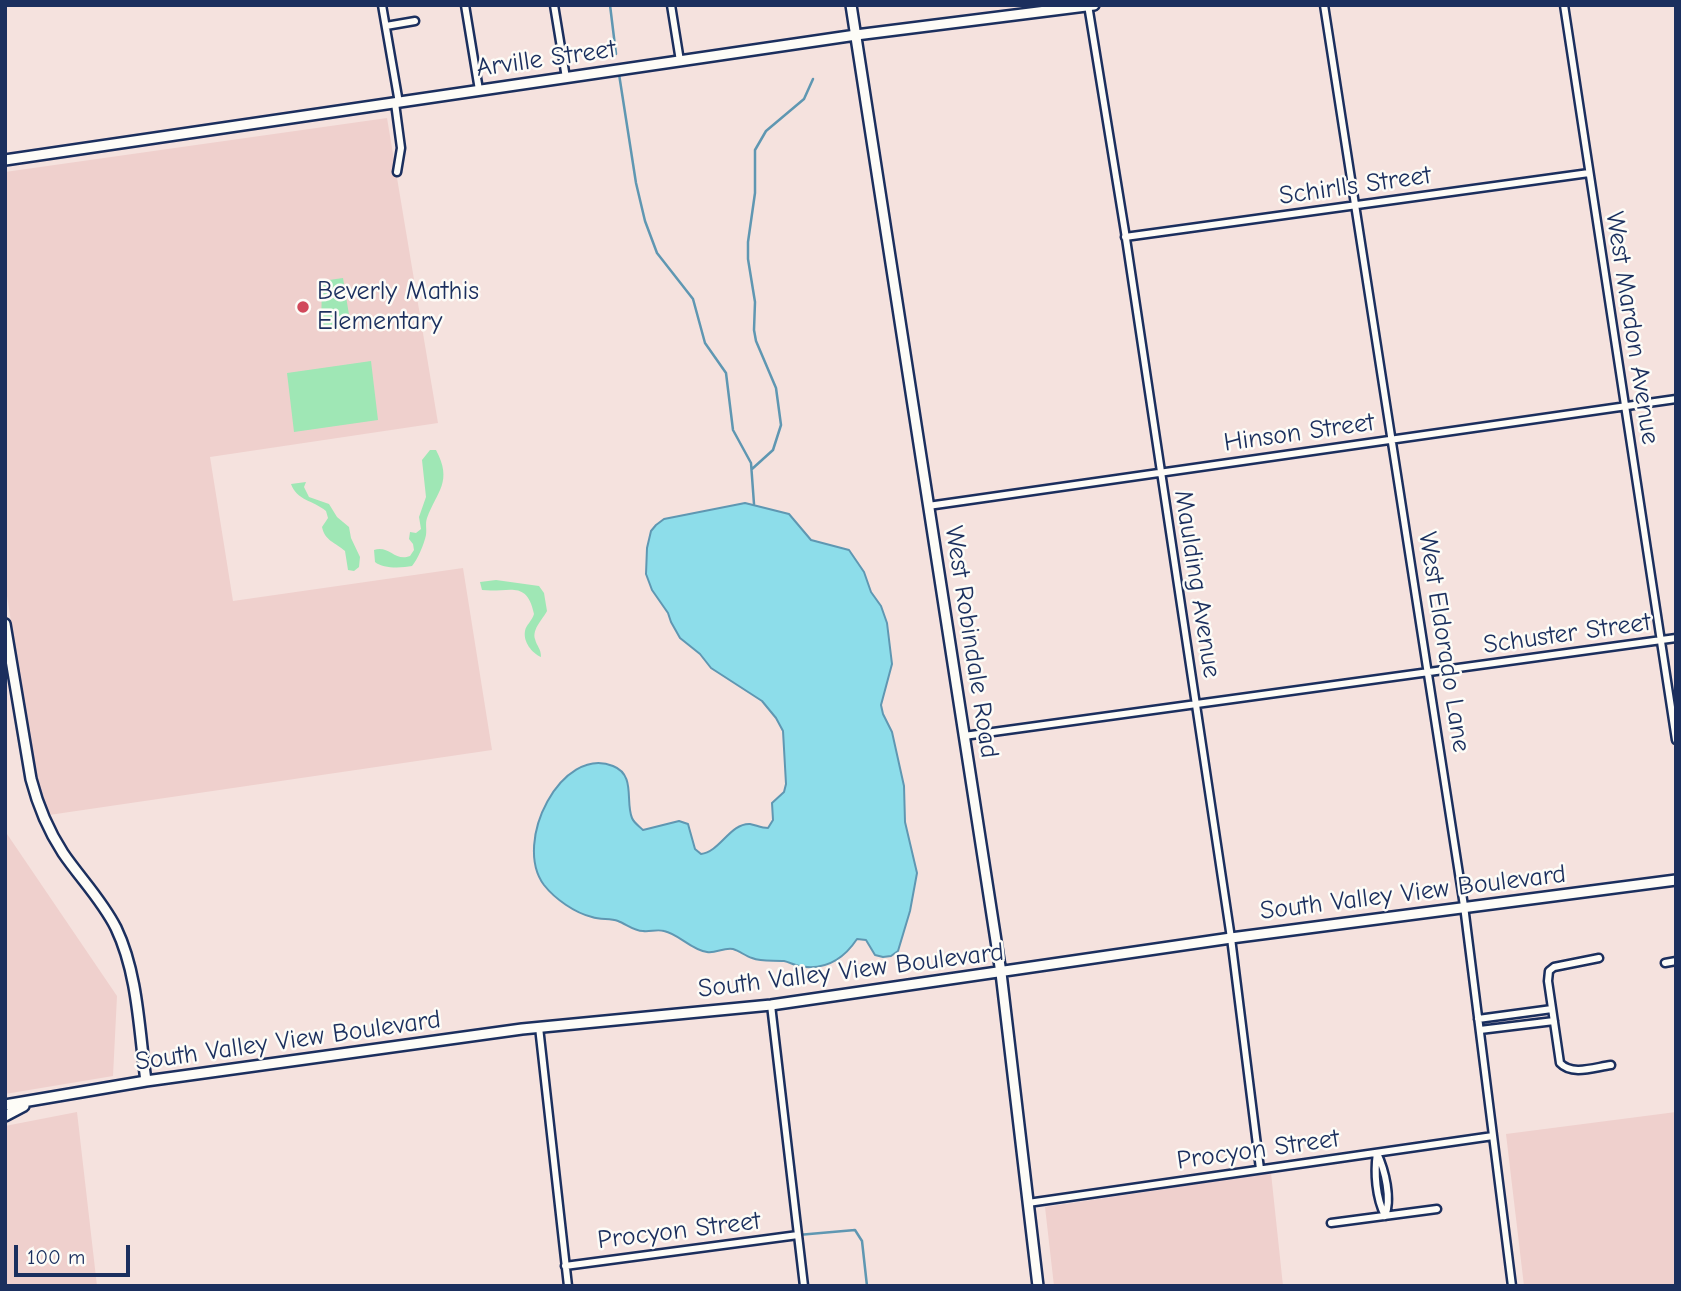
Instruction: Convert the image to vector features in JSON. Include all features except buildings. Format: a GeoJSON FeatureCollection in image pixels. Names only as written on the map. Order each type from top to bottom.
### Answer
{"type":"FeatureCollection","features":[{"type":"Feature","properties":{"kind":"street"},"geometry":{"type":"LineString","coordinates":[[382,5],[397,103],[401,148],[397,172]]}},
{"type":"Feature","properties":{"kind":"street"},"geometry":{"type":"LineString","coordinates":[[465,5],[479,90]]}},
{"type":"Feature","properties":{"kind":"street"},"geometry":{"type":"LineString","coordinates":[[554,5],[566,78]]}},
{"type":"Feature","properties":{"kind":"street"},"geometry":{"type":"LineString","coordinates":[[671,5],[681,61]]}},
{"type":"Feature","properties":{"kind":"street","name":"West Robindale Road"},"geometry":{"type":"LineString","coordinates":[[851,5],[1001,973],[1038,1286]]}},
{"type":"Feature","properties":{"kind":"street","name":"West Eldorado Lane"},"geometry":{"type":"LineString","coordinates":[[1324,5],[1465,906],[1512,1286]]}},
{"type":"Feature","properties":{"kind":"street","name":"West Mardon Avenue"},"geometry":{"type":"LineString","coordinates":[[1564,5],[1676,740]]}},
{"type":"Feature","properties":{"kind":"street","name":"Arville Street"},"geometry":{"type":"LineString","coordinates":[[5,160],[856,35],[1090,6]]}},
{"type":"Feature","properties":{"kind":"street","name":"Maulding Avenue"},"geometry":{"type":"LineString","coordinates":[[1090,6],[1231,938],[1260,1170]]}},
{"type":"Feature","properties":{"kind":"street"},"geometry":{"type":"LineString","coordinates":[[386,26],[415,21]]}},
{"type":"Feature","properties":{"kind":"street","name":"Schirlls Street"},"geometry":{"type":"LineString","coordinates":[[1125,237],[1589,173]]}},
{"type":"Feature","properties":{"kind":"street","name":"Hinson Street"},"geometry":{"type":"LineString","coordinates":[[928,506],[1676,399]]}},
{"type":"Feature","properties":{"kind":"street"},"geometry":{"type":"LineString","coordinates":[[5,624],[36,799],[55,839],[106,909],[125,950],[131,973],[146,1081]]}},
{"type":"Feature","properties":{"kind":"street","name":"Schuster Street"},"geometry":{"type":"LineString","coordinates":[[964,736],[1676,638]]}},
{"type":"Feature","properties":{"kind":"street","name":"South Valley View Boulevard"},"geometry":{"type":"LineString","coordinates":[[5,1105],[146,1081],[539,1027],[771,1005],[1231,938],[1676,880]]}},
{"type":"Feature","properties":{"kind":"street"},"geometry":{"type":"LineString","coordinates":[[1599,958],[1560,964],[1549,971],[1548,981],[1558,1057],[1564,1067],[1573,1071],[1611,1065]]}},
{"type":"Feature","properties":{"kind":"street"},"geometry":{"type":"LineString","coordinates":[[1665,962],[1676,961]]}},
{"type":"Feature","properties":{"kind":"street"},"geometry":{"type":"LineString","coordinates":[[771,1005],[803,1286]]}},
{"type":"Feature","properties":{"kind":"street"},"geometry":{"type":"LineString","coordinates":[[1479,1018],[1552,1009]]}},
{"type":"Feature","properties":{"kind":"street"},"geometry":{"type":"LineString","coordinates":[[1480,1030],[1554,1021]]}},
{"type":"Feature","properties":{"kind":"street"},"geometry":{"type":"LineString","coordinates":[[539,1027],[568,1286]]}},
{"type":"Feature","properties":{"kind":"street","name":"South Valley View Boulevard"},"geometry":{"type":"LineString","coordinates":[[5,1116],[32,1102]]}},
{"type":"Feature","properties":{"kind":"street","name":"Procyon Street"},"geometry":{"type":"LineString","coordinates":[[1028,1203],[1493,1136]]}},
{"type":"Feature","properties":{"kind":"street"},"geometry":{"type":"LineString","coordinates":[[1377,1153],[1383,1165],[1387,1196],[1388,1208],[1385,1216]]}},
{"type":"Feature","properties":{"kind":"street"},"geometry":{"type":"LineString","coordinates":[[1331,1223],[1437,1209]]}},
{"type":"Feature","properties":{"kind":"street","name":"Procyon Street"},"geometry":{"type":"LineString","coordinates":[[565,1266],[798,1235]]}},
{"type":"Feature","properties":{"kind":"shaded area"},"geometry":{"type":"Polygon","coordinates":[[[387,118],[438,423],[210,457],[233,601],[463,568],[492,750],[49,815],[36,782],[5,583],[5,172],[387,118]]]}},
{"type":"Feature","properties":{"kind":"shaded area"},"geometry":{"type":"Polygon","coordinates":[[[5,831],[117,996],[113,1076],[5,1094],[5,831]]]}},
{"type":"Feature","properties":{"kind":"shaded area"},"geometry":{"type":"Polygon","coordinates":[[[77,1112],[97,1286],[5,1286],[5,1126],[77,1112]]]}},
{"type":"Feature","properties":{"kind":"shaded area"},"geometry":{"type":"Polygon","coordinates":[[[1676,1112],[1676,1286],[1524,1286],[1506,1134],[1676,1112]]]}},
{"type":"Feature","properties":{"kind":"shaded area"},"geometry":{"type":"Polygon","coordinates":[[[1271,1173],[1283,1286],[1054,1286],[1045,1207],[1271,1173]]]}},
{"type":"Feature","properties":{"kind":"green space"},"geometry":{"type":"Polygon","coordinates":[[[343,278],[351,327],[321,331],[322,281],[343,278]]]}},
{"type":"Feature","properties":{"kind":"green space"},"geometry":{"type":"Polygon","coordinates":[[[371,361],[378,420],[294,432],[287,373],[371,361]]]}},
{"type":"Feature","properties":{"kind":"green space"},"geometry":{"type":"Polygon","coordinates":[[[430,450],[436,450],[441,461],[443,478],[427,518],[426,535],[420,551],[412,566],[393,567],[378,564],[375,562],[374,550],[384,550],[405,557],[410,556],[414,550],[409,539],[410,532],[416,533],[421,529],[419,517],[426,497],[422,460],[430,450]]]}},
{"type":"Feature","properties":{"kind":"green space"},"geometry":{"type":"Polygon","coordinates":[[[306,482],[304,487],[309,497],[329,504],[337,517],[349,527],[360,557],[359,567],[354,571],[348,570],[345,551],[323,532],[322,527],[328,518],[326,511],[297,494],[291,484],[306,482]]]}},
{"type":"Feature","properties":{"kind":"green space"},"geometry":{"type":"Polygon","coordinates":[[[496,580],[539,586],[544,593],[547,611],[534,635],[541,657],[531,650],[525,639],[526,629],[534,614],[527,596],[516,590],[482,590],[480,582],[496,580]]]}},
{"type":"Feature","properties":{"kind":"water"},"geometry":{"type":"Polygon","coordinates":[[[745,503],[789,514],[811,540],[849,550],[864,572],[887,623],[892,664],[881,705],[892,732],[904,786],[905,822],[917,873],[910,911],[898,951],[891,956],[875,955],[866,940],[857,939],[839,958],[817,967],[756,959],[733,949],[701,951],[661,930],[640,931],[618,921],[595,918],[579,912],[566,905],[544,885],[536,867],[534,845],[538,823],[547,802],[560,783],[576,770],[594,763],[613,766],[625,776],[632,818],[643,830],[679,821],[688,824],[695,849],[701,854],[714,848],[743,825],[768,828],[773,820],[772,803],[784,792],[786,784],[783,731],[762,701],[711,668],[700,654],[680,638],[668,613],[652,590],[646,574],[651,531],[664,519],[745,503]]]}},
{"type":"Feature","properties":{"kind":"waterway"},"geometry":{"type":"LineString","coordinates":[[610,5],[616,54]]}},
{"type":"Feature","properties":{"kind":"waterway"},"geometry":{"type":"LineString","coordinates":[[619,74],[636,183],[645,221],[657,253],[693,299],[705,343],[726,373],[733,430],[751,463],[754,504]]}},
{"type":"Feature","properties":{"kind":"waterway"},"geometry":{"type":"LineString","coordinates":[[752,469],[773,450],[781,425],[776,388],[754,330],[755,302],[748,242],[755,193],[755,150],[766,131],[804,99],[813,79]]}},
{"type":"Feature","properties":{"kind":"waterway"},"geometry":{"type":"LineString","coordinates":[[798,1235],[855,1230],[862,1241],[867,1286]]}},
{"type":"Feature","properties":{"kind":"place","name":"Beverly Mathis Elementary"},"geometry":{"type":"Point","coordinates":[303,307]}}]}
